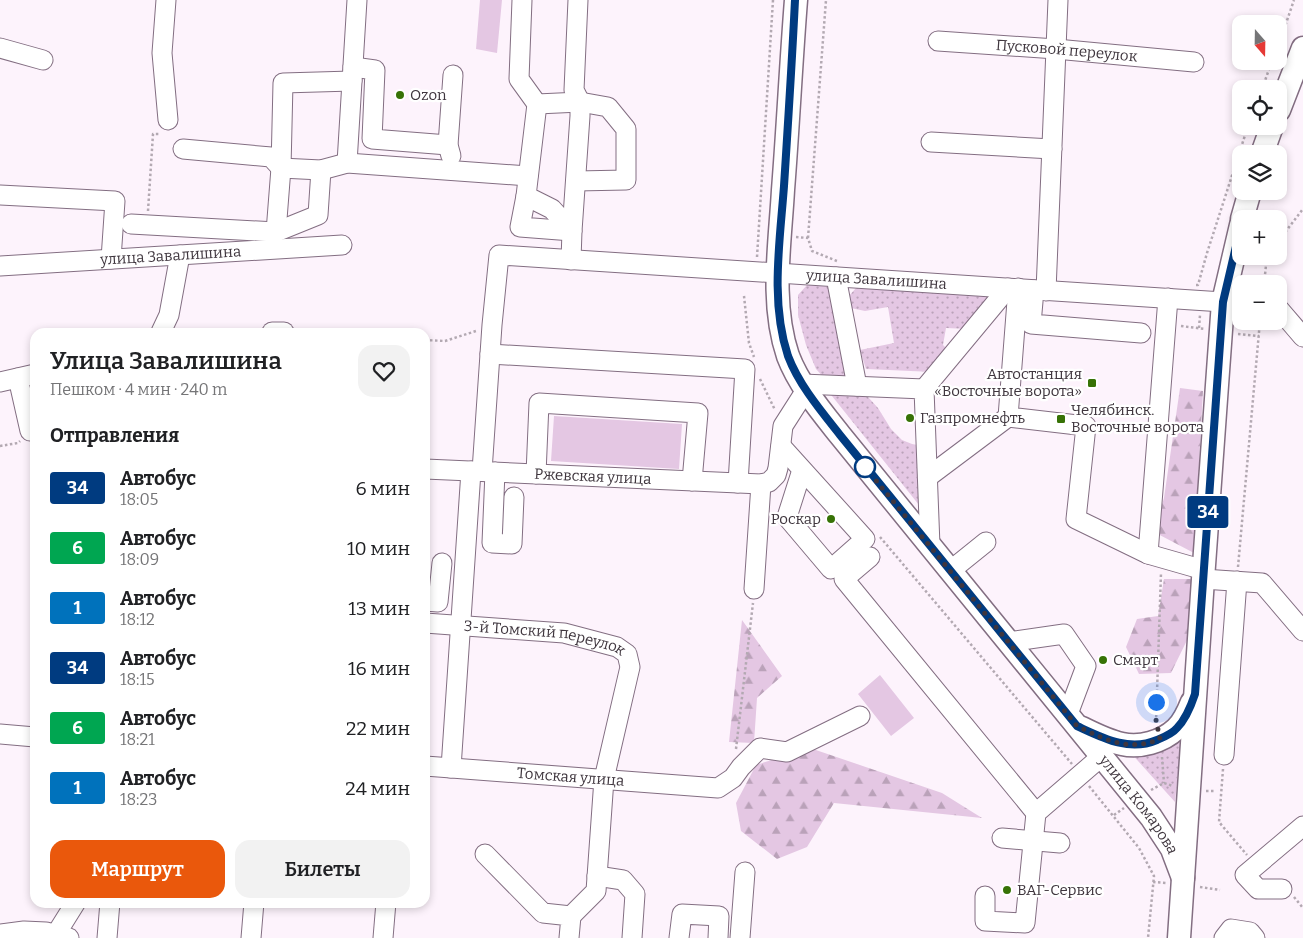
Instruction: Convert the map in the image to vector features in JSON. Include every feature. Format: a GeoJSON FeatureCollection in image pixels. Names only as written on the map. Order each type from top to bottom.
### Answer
{"type":"FeatureCollection","features":[{"type":"Feature","properties":{"kind":"main road","name":"улица Комарова"},"geometry":{"type":"LineString","coordinates":[[796,0],[778,274],[778,306],[782,335],[789,358],[804,387],[840,435],[1151,817],[1172,849],[1183,878]]}},
{"type":"Feature","properties":{"kind":"main road"},"geometry":{"type":"LineString","coordinates":[[1287,89],[1303,48]]}},
{"type":"Feature","properties":{"kind":"main road"},"geometry":{"type":"LineString","coordinates":[[1179,938],[1203,575],[1232,303]]}},
{"type":"Feature","properties":{"kind":"main road"},"geometry":{"type":"LineString","coordinates":[[1072,720],[1102,738],[1121,744],[1140,745],[1150,743],[1177,728],[1184,720],[1195,694]]}},
{"type":"Feature","properties":{"kind":"street"},"geometry":{"type":"LineString","coordinates":[[166,0],[162,53],[168,127]]}},
{"type":"Feature","properties":{"kind":"street"},"geometry":{"type":"LineString","coordinates":[[347,163],[357,0]]}},
{"type":"Feature","properties":{"kind":"street"},"geometry":{"type":"LineString","coordinates":[[522,0],[519,79],[536,104],[526,196],[520,226],[572,231]]}},
{"type":"Feature","properties":{"kind":"street"},"geometry":{"type":"LineString","coordinates":[[571,260],[580,116],[580,102],[574,90],[578,0]]}},
{"type":"Feature","properties":{"kind":"street"},"geometry":{"type":"LineString","coordinates":[[928,477],[1008,416],[1026,289],[1052,149],[1058,0]]}},
{"type":"Feature","properties":{"kind":"street","name":"Пусковой переулок"},"geometry":{"type":"LineString","coordinates":[[938,41],[1056,49],[1194,62]]}},
{"type":"Feature","properties":{"kind":"street"},"geometry":{"type":"LineString","coordinates":[[0,48],[43,60]]}},
{"type":"Feature","properties":{"kind":"street"},"geometry":{"type":"LineString","coordinates":[[276,232],[281,168],[283,83],[375,70],[372,139],[448,145]]}},
{"type":"Feature","properties":{"kind":"street"},"geometry":{"type":"LineString","coordinates":[[453,75],[448,145],[456,171]]}},
{"type":"Feature","properties":{"kind":"street"},"geometry":{"type":"LineString","coordinates":[[536,104],[580,102],[608,107],[626,128],[626,180],[576,181]]}},
{"type":"Feature","properties":{"kind":"street"},"geometry":{"type":"LineString","coordinates":[[931,142],[1052,149]]}},
{"type":"Feature","properties":{"kind":"street"},"geometry":{"type":"LineString","coordinates":[[183,149],[271,157],[281,168],[321,170],[347,163],[528,176]]}},
{"type":"Feature","properties":{"kind":"street"},"geometry":{"type":"LineString","coordinates":[[139,224],[276,232],[318,215],[321,170]]}},
{"type":"Feature","properties":{"kind":"street"},"geometry":{"type":"LineString","coordinates":[[0,194],[115,202],[111,259]]}},
{"type":"Feature","properties":{"kind":"street"},"geometry":{"type":"LineString","coordinates":[[526,196],[552,209],[572,231]]}},
{"type":"Feature","properties":{"kind":"street","name":"улица Завалишина"},"geometry":{"type":"LineString","coordinates":[[0,266],[342,245]]}},
{"type":"Feature","properties":{"kind":"street"},"geometry":{"type":"LineString","coordinates":[[164,328],[169,315],[180,255]]}},
{"type":"Feature","properties":{"kind":"street","name":"улица Завалишина"},"geometry":{"type":"LineString","coordinates":[[492,325],[499,255],[1232,303]]}},
{"type":"Feature","properties":{"kind":"street"},"geometry":{"type":"LineString","coordinates":[[836,277],[857,386]]}},
{"type":"Feature","properties":{"kind":"street"},"geometry":{"type":"LineString","coordinates":[[1026,289],[1031,324],[1141,333]]}},
{"type":"Feature","properties":{"kind":"street"},"geometry":{"type":"LineString","coordinates":[[754,589],[761,484],[769,482],[776,475],[783,426],[804,387],[857,386],[924,389],[1026,289]]}},
{"type":"Feature","properties":{"kind":"street"},"geometry":{"type":"LineString","coordinates":[[1155,556],[1168,298]]}},
{"type":"Feature","properties":{"kind":"street"},"geometry":{"type":"LineString","coordinates":[[1287,318],[1303,337]]}},
{"type":"Feature","properties":{"kind":"street"},"geometry":{"type":"LineString","coordinates":[[451,768],[460,626],[483,471],[492,325]]}},
{"type":"Feature","properties":{"kind":"street"},"geometry":{"type":"LineString","coordinates":[[490,354],[745,370],[738,483]]}},
{"type":"Feature","properties":{"kind":"street"},"geometry":{"type":"LineString","coordinates":[[18,378],[30,420]]}},
{"type":"Feature","properties":{"kind":"street"},"geometry":{"type":"LineString","coordinates":[[924,389],[930,546]]}},
{"type":"Feature","properties":{"kind":"street"},"geometry":{"type":"LineString","coordinates":[[536,474],[539,403],[698,413],[692,481]]}},
{"type":"Feature","properties":{"kind":"street"},"geometry":{"type":"LineString","coordinates":[[1008,416],[1086,426],[1076,520],[1155,556],[1203,575],[1236,581],[1262,582],[1301,624]]}},
{"type":"Feature","properties":{"kind":"street"},"geometry":{"type":"LineString","coordinates":[[781,446],[866,539],[831,569],[787,517],[802,470]]}},
{"type":"Feature","properties":{"kind":"street","name":"Ржевская улица"},"geometry":{"type":"LineString","coordinates":[[430,469],[761,484]]}},
{"type":"Feature","properties":{"kind":"street"},"geometry":{"type":"LineString","coordinates":[[483,471],[492,543],[512,544],[514,497]]}},
{"type":"Feature","properties":{"kind":"street"},"geometry":{"type":"LineString","coordinates":[[950,571],[986,542]]}},
{"type":"Feature","properties":{"kind":"street"},"geometry":{"type":"LineString","coordinates":[[870,556],[844,579],[1036,813]]}},
{"type":"Feature","properties":{"kind":"street"},"geometry":{"type":"LineString","coordinates":[[430,601],[438,602],[442,564]]}},
{"type":"Feature","properties":{"kind":"street"},"geometry":{"type":"LineString","coordinates":[[1224,755],[1236,581]]}},
{"type":"Feature","properties":{"kind":"street","name":"3-й Томский переулок"},"geometry":{"type":"LineString","coordinates":[[430,623],[564,633],[617,647],[627,654],[630,667],[604,779],[596,891],[571,916]]}},
{"type":"Feature","properties":{"kind":"street"},"geometry":{"type":"LineString","coordinates":[[1008,642],[1064,634],[1086,666],[1072,720]]}},
{"type":"Feature","properties":{"kind":"street"},"geometry":{"type":"LineString","coordinates":[[725,783],[760,748],[787,752],[860,716]]}},
{"type":"Feature","properties":{"kind":"street"},"geometry":{"type":"LineString","coordinates":[[0,734],[30,737]]}},
{"type":"Feature","properties":{"kind":"street"},"geometry":{"type":"LineString","coordinates":[[985,896],[985,921],[1025,923],[1036,813],[1102,756]]}},
{"type":"Feature","properties":{"kind":"street","name":"Томская улица"},"geometry":{"type":"LineString","coordinates":[[430,766],[604,779],[725,783]]}},
{"type":"Feature","properties":{"kind":"street"},"geometry":{"type":"LineString","coordinates":[[1286,892],[1258,889],[1245,875],[1303,826]]}},
{"type":"Feature","properties":{"kind":"street"},"geometry":{"type":"LineString","coordinates":[[1002,838],[1060,843]]}},
{"type":"Feature","properties":{"kind":"street"},"geometry":{"type":"LineString","coordinates":[[485,854],[543,913],[571,916],[569,938]]}},
{"type":"Feature","properties":{"kind":"street"},"geometry":{"type":"LineString","coordinates":[[740,938],[745,872]]}},
{"type":"Feature","properties":{"kind":"street"},"geometry":{"type":"LineString","coordinates":[[597,876],[622,880],[635,894],[632,938]]}},
{"type":"Feature","properties":{"kind":"street"},"geometry":{"type":"LineString","coordinates":[[0,934],[24,931],[46,932],[62,936],[74,908]]}},
{"type":"Feature","properties":{"kind":"street"},"geometry":{"type":"LineString","coordinates":[[107,938],[110,908]]}},
{"type":"Feature","properties":{"kind":"street"},"geometry":{"type":"LineString","coordinates":[[251,938],[254,908]]}},
{"type":"Feature","properties":{"kind":"street"},"geometry":{"type":"LineString","coordinates":[[383,938],[386,908]]}},
{"type":"Feature","properties":{"kind":"street"},"geometry":{"type":"LineString","coordinates":[[679,938],[682,914],[719,916],[718,938]]}},
{"type":"Feature","properties":{"kind":"street"},"geometry":{"type":"LineString","coordinates":[[1224,938],[1231,929],[1250,932],[1255,938]]}},
{"type":"Feature","properties":{"kind":"path"},"geometry":{"type":"LineString","coordinates":[[752,257],[758,258],[773,0]]}},
{"type":"Feature","properties":{"kind":"path"},"geometry":{"type":"LineString","coordinates":[[808,238],[826,0]]}},
{"type":"Feature","properties":{"kind":"path"},"geometry":{"type":"LineString","coordinates":[[1288,18],[1294,0]]}},
{"type":"Feature","properties":{"kind":"path"},"geometry":{"type":"LineString","coordinates":[[139,224],[152,134],[168,127]]}},
{"type":"Feature","properties":{"kind":"path"},"geometry":{"type":"LineString","coordinates":[[1287,230],[1303,209]]}},
{"type":"Feature","properties":{"kind":"path"},"geometry":{"type":"LineString","coordinates":[[1207,253],[1213,252]]}},
{"type":"Feature","properties":{"kind":"path"},"geometry":{"type":"LineString","coordinates":[[744,296],[749,343],[755,362]]}},
{"type":"Feature","properties":{"kind":"path"},"geometry":{"type":"LineString","coordinates":[[430,340],[445,341],[492,325]]}},
{"type":"Feature","properties":{"kind":"path"},"geometry":{"type":"LineString","coordinates":[[1236,581],[1259,330]]}},
{"type":"Feature","properties":{"kind":"path"},"geometry":{"type":"LineString","coordinates":[[758,371],[783,426]]}},
{"type":"Feature","properties":{"kind":"path"},"geometry":{"type":"LineString","coordinates":[[0,446],[18,443],[30,433]]}},
{"type":"Feature","properties":{"kind":"path"},"geometry":{"type":"LineString","coordinates":[[879,536],[1081,775],[1139,848],[1154,876],[1148,938]]}},
{"type":"Feature","properties":{"kind":"path"},"geometry":{"type":"LineString","coordinates":[[1155,556],[1156,720],[1160,739],[1164,783]]}},
{"type":"Feature","properties":{"kind":"path"},"geometry":{"type":"LineString","coordinates":[[725,783],[754,589]]}},
{"type":"Feature","properties":{"kind":"path"},"geometry":{"type":"LineString","coordinates":[[1224,755],[1219,822],[1248,857],[1262,860]]}},
{"type":"Feature","properties":{"kind":"path"},"geometry":{"type":"LineString","coordinates":[[1114,815],[1164,783],[1189,790],[1214,791]]}},
{"type":"Feature","properties":{"kind":"path"},"geometry":{"type":"LineString","coordinates":[[1286,892],[1303,908]]}},
{"type":"Feature","properties":{"kind":"green space"},"geometry":{"type":"Polygon","coordinates":[[[480,0],[502,0],[497,53],[476,49],[480,0]]]}},
{"type":"Feature","properties":{"kind":"green space"},"geometry":{"type":"Polygon","coordinates":[[[807,285],[833,287],[853,382],[827,381],[816,369],[806,345],[798,315],[798,295],[807,285]]]}},
{"type":"Feature","properties":{"kind":"green space"},"geometry":{"type":"Polygon","coordinates":[[[856,288],[992,297],[968,329],[946,328],[943,345],[951,353],[933,372],[866,369],[860,350],[894,343],[888,307],[865,311],[851,308],[848,297],[856,288]]]}},
{"type":"Feature","properties":{"kind":"green space"},"geometry":{"type":"Polygon","coordinates":[[[1180,388],[1203,391],[1194,553],[1154,532],[1164,498],[1180,388]]]}},
{"type":"Feature","properties":{"kind":"green space"},"geometry":{"type":"Polygon","coordinates":[[[828,391],[868,397],[878,408],[891,429],[902,440],[923,446],[927,515],[828,391]]]}},
{"type":"Feature","properties":{"kind":"green space"},"geometry":{"type":"Polygon","coordinates":[[[554,416],[682,424],[679,469],[551,461],[554,416]]]}},
{"type":"Feature","properties":{"kind":"green space"},"geometry":{"type":"Polygon","coordinates":[[[1164,579],[1193,579],[1190,634],[1171,673],[1139,674],[1126,647],[1137,619],[1158,616],[1164,579]]]}},
{"type":"Feature","properties":{"kind":"green space"},"geometry":{"type":"Polygon","coordinates":[[[742,620],[782,676],[757,698],[754,743],[729,742],[742,620]]]}},
{"type":"Feature","properties":{"kind":"green space"},"geometry":{"type":"Polygon","coordinates":[[[880,675],[914,718],[891,736],[858,694],[880,675]]]}},
{"type":"Feature","properties":{"kind":"green space"},"geometry":{"type":"Polygon","coordinates":[[[1182,733],[1175,802],[1129,751],[1182,733]]]}},
{"type":"Feature","properties":{"kind":"green space"},"geometry":{"type":"Polygon","coordinates":[[[810,748],[942,793],[982,818],[834,803],[807,847],[777,859],[741,831],[736,803],[756,765],[810,748]]]}},
{"type":"Feature","properties":{"kind":"bus line","name":"34"},"geometry":{"type":"LineString","coordinates":[[795,0],[777,294],[782,335],[789,358],[802,384],[824,416],[1077,726],[1102,738],[1121,744],[1140,745],[1150,743],[1169,734],[1184,720],[1195,694],[1223,302],[1233,265]]}},
{"type":"Feature","properties":{"kind":"place","name":"Ozon"},"geometry":{"type":"Point","coordinates":[400,95]}},
{"type":"Feature","properties":{"kind":"place","name":"Автостанция «Восточные ворота»"},"geometry":{"type":"Point","coordinates":[1092,383]}},
{"type":"Feature","properties":{"kind":"place","name":"Газпромнефть"},"geometry":{"type":"Point","coordinates":[910,418]}},
{"type":"Feature","properties":{"kind":"place","name":"Челябинск. Восточные ворота"},"geometry":{"type":"Point","coordinates":[1061,419]}},
{"type":"Feature","properties":{"kind":"place","name":"Роскар"},"geometry":{"type":"Point","coordinates":[831,519]}},
{"type":"Feature","properties":{"kind":"place","name":"Смарт"},"geometry":{"type":"Point","coordinates":[1103,660]}},
{"type":"Feature","properties":{"kind":"place","name":"ВАГ-Сервис"},"geometry":{"type":"Point","coordinates":[1007,890]}},
{"type":"Feature","properties":{"kind":"route"},"geometry":{"type":"LineString","coordinates":[[865,467],[1077,726],[1102,738],[1121,744],[1140,745],[1150,743],[1160,739],[1156,720],[1156,702]]}}]}
